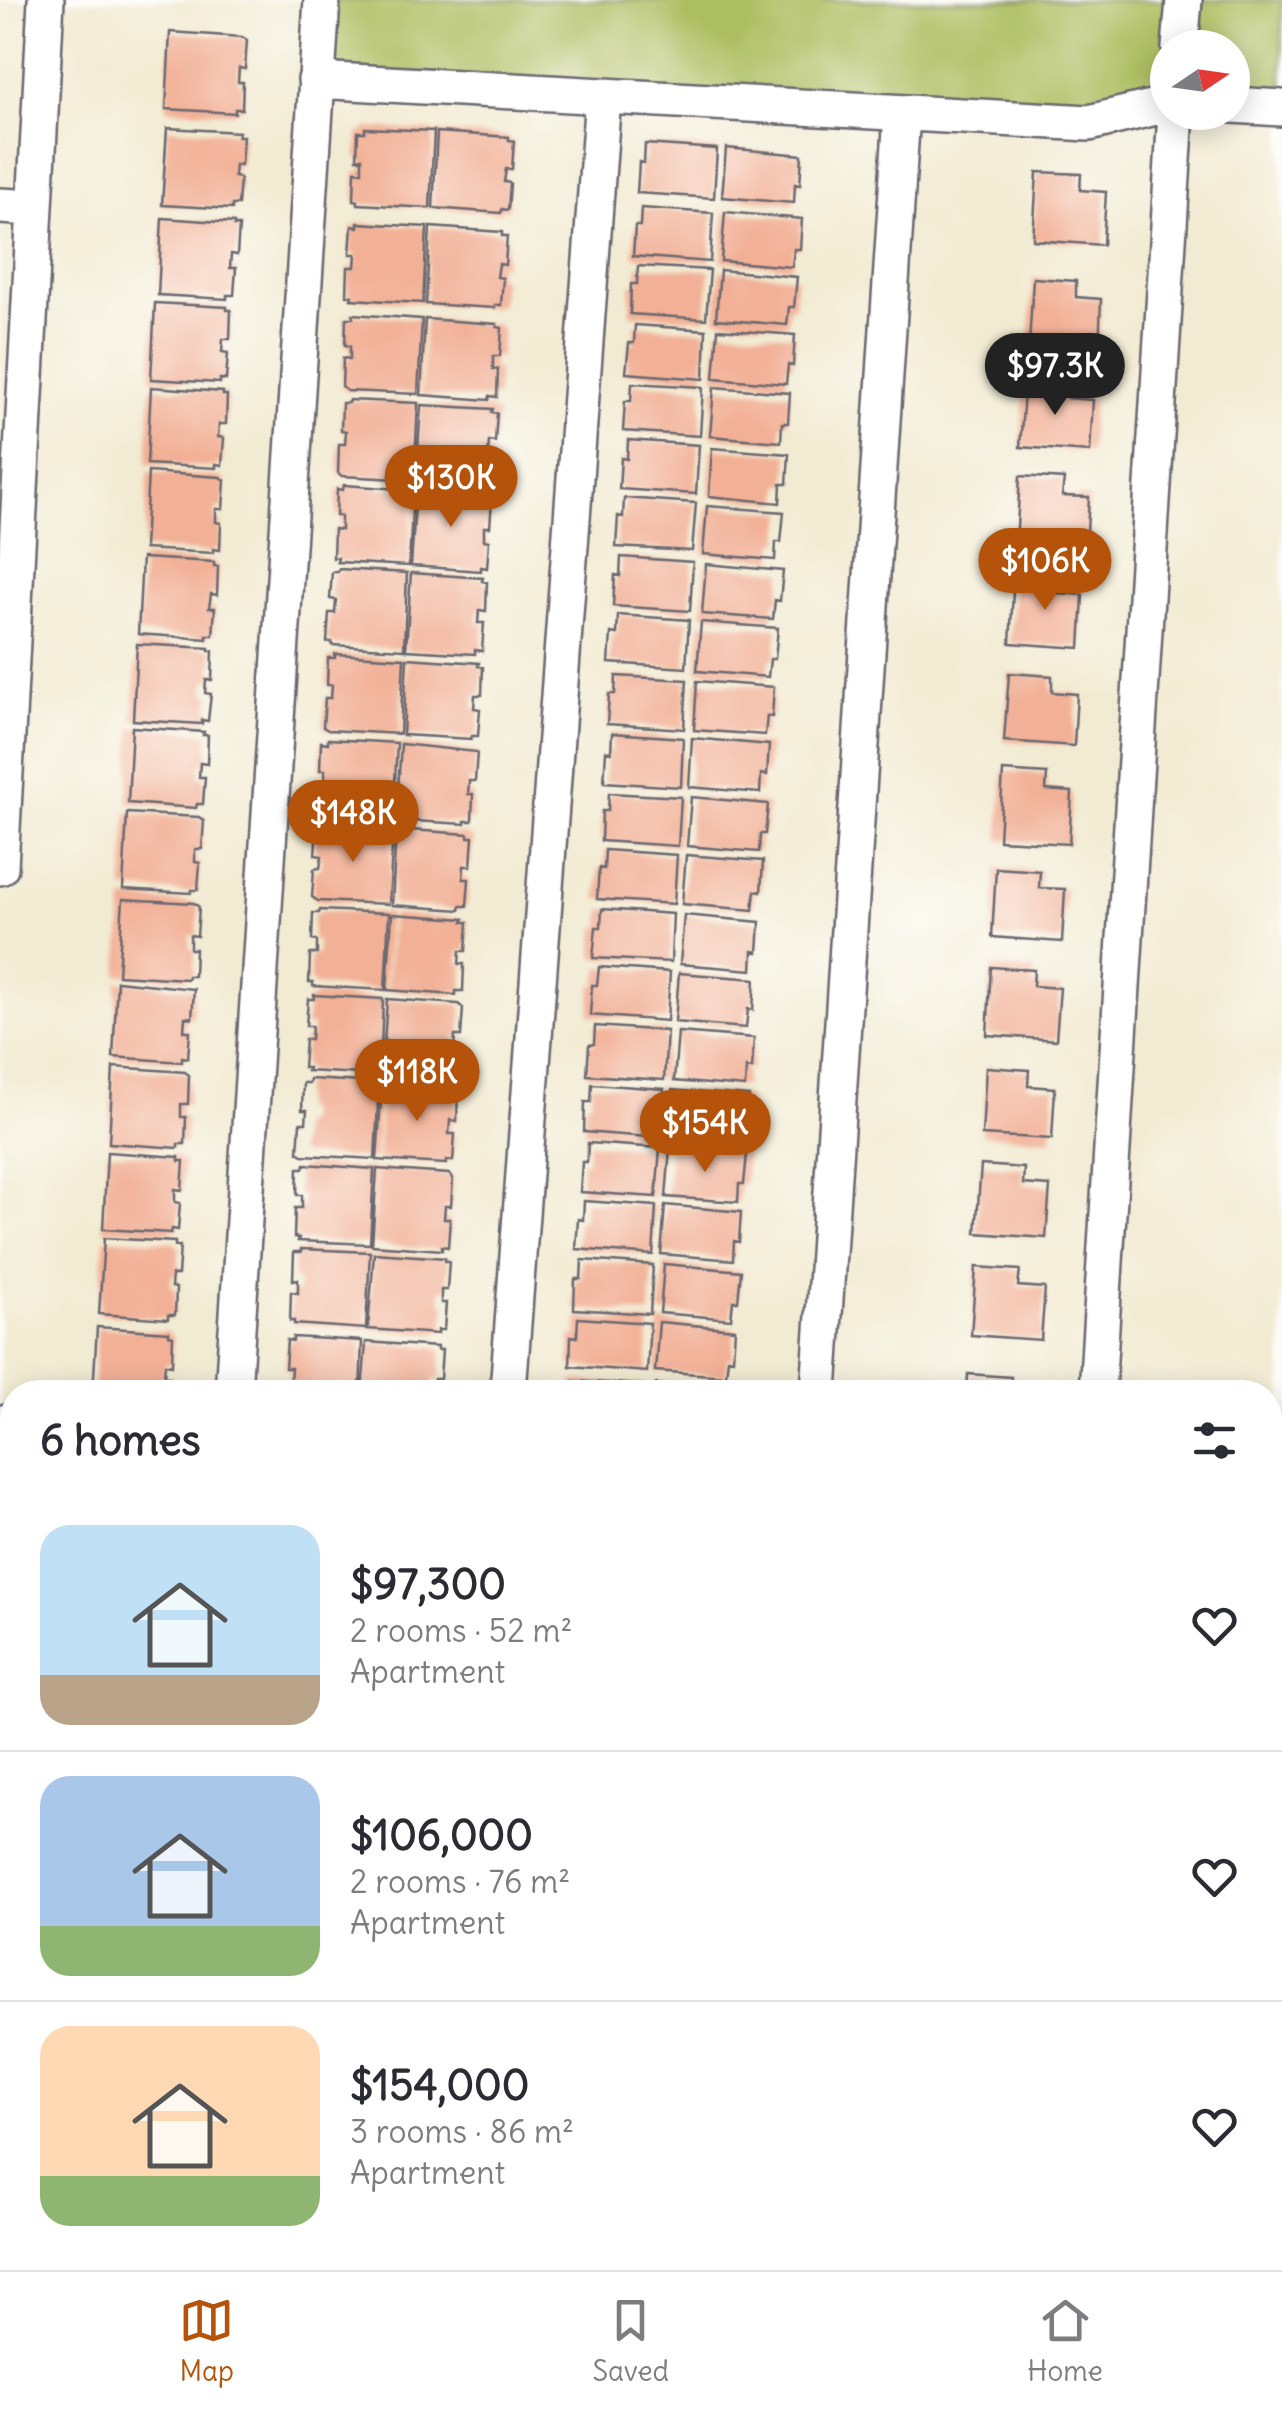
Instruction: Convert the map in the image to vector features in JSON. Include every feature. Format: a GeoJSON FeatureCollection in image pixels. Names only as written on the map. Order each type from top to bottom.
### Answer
{"type":"FeatureCollection","features":[{"type":"Feature","properties":{"kind":"street"},"geometry":{"type":"LineString","coordinates":[[0,867],[18,207],[46,0]]}},
{"type":"Feature","properties":{"kind":"street"},"geometry":{"type":"LineString","coordinates":[[234,1380],[322,0]]}},
{"type":"Feature","properties":{"kind":"street"},"geometry":{"type":"LineString","coordinates":[[1182,30],[1184,0]]}},
{"type":"Feature","properties":{"kind":"street"},"geometry":{"type":"LineString","coordinates":[[316,80],[1090,124],[1150,109]]}},
{"type":"Feature","properties":{"kind":"street"},"geometry":{"type":"LineString","coordinates":[[509,1380],[603,96]]}},
{"type":"Feature","properties":{"kind":"street"},"geometry":{"type":"LineString","coordinates":[[1250,106],[1282,108]]}},
{"type":"Feature","properties":{"kind":"street"},"geometry":{"type":"LineString","coordinates":[[820,1380],[902,113]]}},
{"type":"Feature","properties":{"kind":"street"},"geometry":{"type":"LineString","coordinates":[[1098,1380],[1175,130]]}},
{"type":"Feature","properties":{"kind":"green space"},"geometry":{"type":"Polygon","coordinates":[[[322,0],[1282,0],[1282,108],[1250,106],[1250,30],[1150,30],[1150,108],[1089,123],[316,80],[322,0]]]}},
{"type":"Feature","properties":{"kind":"building"},"geometry":{"type":"Polygon","coordinates":[[[170,32],[247,40],[245,69],[239,68],[242,109],[235,109],[235,113],[166,109],[170,32]]]}},
{"type":"Feature","properties":{"kind":"building"},"geometry":{"type":"Polygon","coordinates":[[[167,128],[239,132],[238,136],[243,136],[241,165],[235,165],[234,177],[240,178],[238,205],[232,205],[232,209],[162,205],[167,128]]]}},
{"type":"Feature","properties":{"kind":"building"},"geometry":{"type":"Polygon","coordinates":[[[365,128],[434,131],[430,208],[358,204],[354,200],[355,171],[362,172],[362,158],[357,159],[358,132],[365,132],[365,128]]]}},
{"type":"Feature","properties":{"kind":"building"},"geometry":{"type":"Polygon","coordinates":[[[437,132],[509,137],[514,141],[512,169],[506,169],[504,182],[510,183],[508,210],[502,209],[501,213],[433,208],[437,132]]]}},
{"type":"Feature","properties":{"kind":"building"},"geometry":{"type":"Polygon","coordinates":[[[645,144],[717,149],[714,198],[637,193],[639,162],[644,163],[645,144]]]}},
{"type":"Feature","properties":{"kind":"building"},"geometry":{"type":"Polygon","coordinates":[[[726,148],[802,155],[794,203],[722,197],[726,148]]]}},
{"type":"Feature","properties":{"kind":"building"},"geometry":{"type":"Polygon","coordinates":[[[1037,172],[1081,174],[1080,190],[1106,192],[1103,245],[1033,240],[1037,172]]]}},
{"type":"Feature","properties":{"kind":"building"},"geometry":{"type":"Polygon","coordinates":[[[641,208],[713,213],[710,262],[633,256],[641,208]]]}},
{"type":"Feature","properties":{"kind":"building"},"geometry":{"type":"Polygon","coordinates":[[[725,212],[802,219],[800,249],[794,249],[792,267],[721,261],[725,212]]]}},
{"type":"Feature","properties":{"kind":"building"},"geometry":{"type":"Polygon","coordinates":[[[162,218],[239,226],[237,255],[231,254],[230,268],[236,268],[234,295],[227,295],[227,299],[158,295],[162,218]]]}},
{"type":"Feature","properties":{"kind":"building"},"geometry":{"type":"Polygon","coordinates":[[[358,223],[427,227],[423,303],[351,299],[347,295],[348,267],[355,267],[356,254],[350,254],[352,226],[358,227],[358,223]]]}},
{"type":"Feature","properties":{"kind":"building"},"geometry":{"type":"Polygon","coordinates":[[[430,227],[502,232],[502,236],[507,236],[505,265],[499,264],[497,277],[503,278],[501,305],[495,308],[426,304],[430,227]]]}},
{"type":"Feature","properties":{"kind":"building"},"geometry":{"type":"Polygon","coordinates":[[[638,266],[710,270],[706,319],[630,314],[631,284],[637,284],[638,266]]]}},
{"type":"Feature","properties":{"kind":"building"},"geometry":{"type":"Polygon","coordinates":[[[720,270],[797,277],[794,307],[789,307],[787,325],[716,319],[720,270]]]}},
{"type":"Feature","properties":{"kind":"building"},"geometry":{"type":"Polygon","coordinates":[[[1033,278],[1076,281],[1076,297],[1101,299],[1099,351],[1029,346],[1033,278]]]}},
{"type":"Feature","properties":{"kind":"building"},"geometry":{"type":"Polygon","coordinates":[[[155,303],[231,310],[230,339],[223,339],[222,352],[228,353],[226,380],[220,379],[220,383],[151,379],[155,303]]]}},
{"type":"Feature","properties":{"kind":"building"},"geometry":{"type":"Polygon","coordinates":[[[353,314],[422,319],[418,394],[347,391],[342,387],[343,358],[350,359],[350,346],[345,345],[346,318],[353,318],[353,314]]]}},
{"type":"Feature","properties":{"kind":"building"},"geometry":{"type":"Polygon","coordinates":[[[425,319],[497,324],[502,328],[500,356],[493,356],[493,369],[498,369],[497,397],[490,396],[489,400],[421,395],[425,319]]]}},
{"type":"Feature","properties":{"kind":"building"},"geometry":{"type":"Polygon","coordinates":[[[635,325],[706,330],[704,379],[626,373],[635,325]]]}},
{"type":"Feature","properties":{"kind":"building"},"geometry":{"type":"Polygon","coordinates":[[[718,329],[795,335],[793,366],[788,365],[786,384],[714,378],[718,329]]]}},
{"type":"Feature","properties":{"kind":"building"},"geometry":{"type":"Polygon","coordinates":[[[1025,379],[1069,382],[1068,398],[1093,400],[1090,452],[1020,447],[1025,379]]]}},
{"type":"Feature","properties":{"kind":"building"},"geometry":{"type":"Polygon","coordinates":[[[632,383],[703,387],[700,436],[623,431],[625,401],[631,401],[632,383]]]}},
{"type":"Feature","properties":{"kind":"building"},"geometry":{"type":"Polygon","coordinates":[[[151,387],[227,395],[226,424],[219,424],[218,437],[224,438],[222,465],[216,464],[216,468],[147,464],[151,387]]]}},
{"type":"Feature","properties":{"kind":"building"},"geometry":{"type":"Polygon","coordinates":[[[714,387],[790,393],[788,423],[782,423],[781,442],[710,436],[714,387]]]}},
{"type":"Feature","properties":{"kind":"building"},"geometry":{"type":"Polygon","coordinates":[[[342,403],[418,403],[414,480],[338,473],[339,444],[345,444],[346,431],[341,430],[342,403]]]}},
{"type":"Feature","properties":{"kind":"building"},"geometry":{"type":"Polygon","coordinates":[[[421,405],[493,409],[497,413],[495,442],[489,441],[488,455],[494,454],[492,482],[485,481],[485,485],[416,481],[421,405]]]}},
{"type":"Feature","properties":{"kind":"building"},"geometry":{"type":"Polygon","coordinates":[[[628,440],[699,445],[696,494],[619,489],[621,458],[627,459],[628,440]]]}},
{"type":"Feature","properties":{"kind":"building"},"geometry":{"type":"Polygon","coordinates":[[[712,448],[789,454],[787,484],[781,484],[780,503],[709,496],[712,448]]]}},
{"type":"Feature","properties":{"kind":"building"},"geometry":{"type":"Polygon","coordinates":[[[148,472],[225,480],[223,509],[216,509],[216,522],[221,523],[220,550],[213,549],[213,553],[144,549],[148,472]]]}},
{"type":"Feature","properties":{"kind":"building"},"geometry":{"type":"Polygon","coordinates":[[[1020,476],[1064,479],[1062,496],[1089,497],[1086,549],[1016,545],[1020,476]]]}},
{"type":"Feature","properties":{"kind":"building"},"geometry":{"type":"Polygon","coordinates":[[[344,485],[413,490],[409,566],[337,562],[338,558],[333,558],[334,529],[341,530],[341,516],[336,516],[337,489],[343,490],[344,485]]]}},
{"type":"Feature","properties":{"kind":"building"},"geometry":{"type":"Polygon","coordinates":[[[416,490],[488,495],[492,499],[490,527],[484,527],[484,540],[489,541],[487,568],[481,567],[481,571],[411,566],[416,490]]]}},
{"type":"Feature","properties":{"kind":"building"},"geometry":{"type":"Polygon","coordinates":[[[624,498],[696,503],[692,551],[616,547],[618,516],[623,517],[624,498]]]}},
{"type":"Feature","properties":{"kind":"building"},"geometry":{"type":"Polygon","coordinates":[[[707,506],[784,512],[775,560],[703,554],[707,506]]]}},
{"type":"Feature","properties":{"kind":"building"},"geometry":{"type":"Polygon","coordinates":[[[621,557],[693,562],[690,611],[613,606],[615,575],[620,576],[621,557]]]}},
{"type":"Feature","properties":{"kind":"building"},"geometry":{"type":"Polygon","coordinates":[[[142,558],[214,562],[218,566],[217,595],[211,594],[209,608],[215,608],[213,635],[207,635],[207,639],[138,634],[142,558]]]}},
{"type":"Feature","properties":{"kind":"building"},"geometry":{"type":"Polygon","coordinates":[[[706,564],[783,571],[780,601],[775,600],[773,619],[702,614],[706,564]]]}},
{"type":"Feature","properties":{"kind":"building"},"geometry":{"type":"Polygon","coordinates":[[[339,569],[407,573],[404,649],[327,642],[329,613],[335,613],[336,600],[330,599],[332,572],[339,569]]]}},
{"type":"Feature","properties":{"kind":"building"},"geometry":{"type":"Polygon","coordinates":[[[411,573],[483,578],[487,582],[486,611],[479,610],[478,623],[484,623],[482,651],[475,650],[475,654],[406,650],[411,573]]]}},
{"type":"Feature","properties":{"kind":"building"},"geometry":{"type":"Polygon","coordinates":[[[1014,574],[1058,577],[1057,593],[1083,595],[1080,648],[1010,643],[1014,574]]]}},
{"type":"Feature","properties":{"kind":"building"},"geometry":{"type":"Polygon","coordinates":[[[618,615],[689,620],[686,668],[609,663],[611,633],[617,634],[618,615]]]}},
{"type":"Feature","properties":{"kind":"building"},"geometry":{"type":"Polygon","coordinates":[[[701,622],[778,628],[775,659],[770,659],[768,677],[697,671],[701,622]]]}},
{"type":"Feature","properties":{"kind":"building"},"geometry":{"type":"Polygon","coordinates":[[[137,644],[213,651],[212,680],[206,680],[205,693],[211,694],[208,721],[202,720],[202,724],[133,720],[137,644]]]}},
{"type":"Feature","properties":{"kind":"building"},"geometry":{"type":"Polygon","coordinates":[[[335,654],[404,658],[400,734],[323,727],[325,698],[331,698],[332,685],[327,685],[328,658],[335,658],[335,654]]]}},
{"type":"Feature","properties":{"kind":"building"},"geometry":{"type":"Polygon","coordinates":[[[407,658],[479,663],[483,667],[482,695],[475,695],[474,708],[480,709],[478,736],[471,739],[403,735],[407,658]]]}},
{"type":"Feature","properties":{"kind":"building"},"geometry":{"type":"Polygon","coordinates":[[[1009,673],[1052,676],[1052,692],[1077,694],[1074,746],[1004,741],[1009,673]]]}},
{"type":"Feature","properties":{"kind":"building"},"geometry":{"type":"Polygon","coordinates":[[[616,676],[687,680],[684,729],[607,724],[609,694],[615,694],[616,676]]]}},
{"type":"Feature","properties":{"kind":"building"},"geometry":{"type":"Polygon","coordinates":[[[697,681],[774,687],[772,717],[767,716],[765,735],[694,730],[697,681]]]}},
{"type":"Feature","properties":{"kind":"building"},"geometry":{"type":"Polygon","coordinates":[[[132,727],[208,735],[207,764],[200,763],[199,777],[205,777],[203,804],[196,808],[128,803],[132,727]]]}},
{"type":"Feature","properties":{"kind":"building"},"geometry":{"type":"Polygon","coordinates":[[[612,733],[683,738],[681,787],[604,782],[606,751],[611,752],[612,733]]]}},
{"type":"Feature","properties":{"kind":"building"},"geometry":{"type":"Polygon","coordinates":[[[692,738],[769,745],[767,775],[761,774],[760,793],[689,787],[692,738]]]}},
{"type":"Feature","properties":{"kind":"building"},"geometry":{"type":"Polygon","coordinates":[[[328,739],[397,743],[393,819],[317,812],[319,783],[325,783],[325,770],[320,770],[321,742],[328,743],[328,739]]]}},
{"type":"Feature","properties":{"kind":"building"},"geometry":{"type":"Polygon","coordinates":[[[401,744],[477,752],[475,781],[469,781],[468,794],[473,794],[472,821],[465,824],[396,820],[401,744]]]}},
{"type":"Feature","properties":{"kind":"building"},"geometry":{"type":"Polygon","coordinates":[[[1003,771],[1047,774],[1046,790],[1072,792],[1069,844],[999,840],[1003,771]]]}},
{"type":"Feature","properties":{"kind":"building"},"geometry":{"type":"Polygon","coordinates":[[[609,793],[681,797],[678,846],[601,841],[602,811],[608,811],[609,793]]]}},
{"type":"Feature","properties":{"kind":"building"},"geometry":{"type":"Polygon","coordinates":[[[691,797],[768,804],[759,852],[687,846],[691,797]]]}},
{"type":"Feature","properties":{"kind":"building"},"geometry":{"type":"Polygon","coordinates":[[[127,813],[199,817],[204,821],[202,849],[195,849],[195,862],[200,863],[198,890],[191,893],[123,889],[127,813]]]}},
{"type":"Feature","properties":{"kind":"building"},"geometry":{"type":"Polygon","coordinates":[[[317,828],[393,828],[389,904],[318,901],[312,897],[314,869],[320,868],[322,856],[315,855],[317,828]]]}},
{"type":"Feature","properties":{"kind":"building"},"geometry":{"type":"Polygon","coordinates":[[[396,829],[473,837],[471,866],[464,866],[463,879],[469,879],[467,906],[460,910],[392,905],[396,829]]]}},
{"type":"Feature","properties":{"kind":"building"},"geometry":{"type":"Polygon","coordinates":[[[605,850],[677,855],[674,904],[597,899],[599,868],[604,869],[605,850]]]}},
{"type":"Feature","properties":{"kind":"building"},"geometry":{"type":"Polygon","coordinates":[[[686,855],[763,861],[761,892],[755,891],[753,910],[682,904],[686,855]]]}},
{"type":"Feature","properties":{"kind":"building"},"geometry":{"type":"Polygon","coordinates":[[[996,868],[1040,871],[1039,888],[1065,889],[1062,942],[992,937],[996,868]]]}},
{"type":"Feature","properties":{"kind":"building"},"geometry":{"type":"Polygon","coordinates":[[[123,899],[194,903],[199,907],[197,936],[190,935],[190,949],[195,949],[194,976],[187,979],[118,975],[123,899]]]}},
{"type":"Feature","properties":{"kind":"building"},"geometry":{"type":"Polygon","coordinates":[[[602,909],[673,914],[671,962],[593,958],[602,909]]]}},
{"type":"Feature","properties":{"kind":"building"},"geometry":{"type":"Polygon","coordinates":[[[313,913],[389,913],[385,990],[313,986],[309,982],[310,954],[317,954],[317,941],[312,940],[313,913]]]}},
{"type":"Feature","properties":{"kind":"building"},"geometry":{"type":"Polygon","coordinates":[[[392,914],[468,922],[466,951],[460,951],[459,964],[464,964],[463,991],[456,991],[456,995],[387,990],[392,914]]]}},
{"type":"Feature","properties":{"kind":"building"},"geometry":{"type":"Polygon","coordinates":[[[684,915],[760,922],[752,970],[680,964],[684,915]]]}},
{"type":"Feature","properties":{"kind":"building"},"geometry":{"type":"Polygon","coordinates":[[[599,967],[670,972],[667,1021],[590,1015],[592,985],[597,985],[599,967]]]}},
{"type":"Feature","properties":{"kind":"building"},"geometry":{"type":"Polygon","coordinates":[[[991,967],[1034,970],[1033,986],[1060,988],[1056,1040],[987,1035],[991,967]]]}},
{"type":"Feature","properties":{"kind":"building"},"geometry":{"type":"Polygon","coordinates":[[[679,973],[755,979],[753,1010],[748,1009],[746,1028],[675,1022],[679,973]]]}},
{"type":"Feature","properties":{"kind":"building"},"geometry":{"type":"Polygon","coordinates":[[[117,981],[194,989],[192,1018],[185,1017],[184,1031],[190,1031],[188,1058],[182,1057],[182,1062],[113,1057],[117,981]]]}},
{"type":"Feature","properties":{"kind":"building"},"geometry":{"type":"Polygon","coordinates":[[[314,995],[383,999],[380,1075],[303,1068],[305,1039],[311,1039],[312,1026],[306,1026],[308,999],[314,999],[314,995]]]}},
{"type":"Feature","properties":{"kind":"building"},"geometry":{"type":"Polygon","coordinates":[[[387,999],[458,1004],[463,1008],[461,1036],[455,1036],[454,1049],[460,1050],[457,1077],[451,1076],[451,1080],[382,1076],[387,999]]]}},
{"type":"Feature","properties":{"kind":"building"},"geometry":{"type":"Polygon","coordinates":[[[595,1026],[667,1031],[664,1080],[587,1075],[595,1026]]]}},
{"type":"Feature","properties":{"kind":"building"},"geometry":{"type":"Polygon","coordinates":[[[678,1032],[754,1038],[752,1069],[746,1068],[745,1087],[674,1081],[678,1032]]]}},
{"type":"Feature","properties":{"kind":"building"},"geometry":{"type":"Polygon","coordinates":[[[113,1067],[189,1075],[188,1104],[181,1104],[181,1117],[186,1117],[185,1144],[178,1144],[178,1148],[109,1143],[113,1067]]]}},
{"type":"Feature","properties":{"kind":"building"},"geometry":{"type":"Polygon","coordinates":[[[986,1067],[1029,1070],[1028,1086],[1055,1088],[1052,1139],[982,1135],[986,1067]]]}},
{"type":"Feature","properties":{"kind":"building"},"geometry":{"type":"Polygon","coordinates":[[[310,1079],[379,1083],[375,1159],[298,1152],[300,1123],[306,1123],[307,1110],[302,1110],[303,1083],[310,1079]]]}},
{"type":"Feature","properties":{"kind":"building"},"geometry":{"type":"Polygon","coordinates":[[[382,1084],[458,1092],[457,1121],[450,1120],[449,1134],[455,1134],[453,1161],[446,1164],[377,1160],[382,1084]]]}},
{"type":"Feature","properties":{"kind":"building"},"geometry":{"type":"Polygon","coordinates":[[[592,1084],[664,1089],[660,1138],[584,1132],[585,1102],[591,1102],[592,1084]]]}},
{"type":"Feature","properties":{"kind":"building"},"geometry":{"type":"Polygon","coordinates":[[[672,1090],[749,1096],[747,1127],[742,1126],[740,1144],[668,1139],[672,1090]]]}},
{"type":"Feature","properties":{"kind":"building"},"geometry":{"type":"Polygon","coordinates":[[[588,1143],[660,1148],[656,1197],[580,1192],[588,1143]]]}},
{"type":"Feature","properties":{"kind":"building"},"geometry":{"type":"Polygon","coordinates":[[[670,1148],[747,1154],[738,1202],[666,1197],[670,1148]]]}},
{"type":"Feature","properties":{"kind":"building"},"geometry":{"type":"Polygon","coordinates":[[[107,1152],[179,1157],[179,1161],[184,1161],[182,1190],[175,1189],[175,1202],[180,1203],[178,1230],[172,1229],[171,1233],[103,1229],[107,1152]]]}},
{"type":"Feature","properties":{"kind":"building"},"geometry":{"type":"Polygon","coordinates":[[[305,1164],[374,1169],[370,1244],[298,1241],[294,1237],[295,1208],[302,1208],[302,1195],[297,1195],[298,1168],[305,1164]]]}},
{"type":"Feature","properties":{"kind":"building"},"geometry":{"type":"Polygon","coordinates":[[[981,1165],[1024,1168],[1023,1184],[1050,1186],[1046,1238],[976,1233],[981,1165]]]}},
{"type":"Feature","properties":{"kind":"building"},"geometry":{"type":"Polygon","coordinates":[[[377,1169],[449,1174],[453,1178],[451,1206],[445,1206],[444,1219],[450,1219],[448,1247],[442,1246],[442,1250],[372,1245],[377,1169]]]}},
{"type":"Feature","properties":{"kind":"building"},"geometry":{"type":"Polygon","coordinates":[[[584,1201],[656,1206],[653,1255],[576,1249],[584,1201]]]}},
{"type":"Feature","properties":{"kind":"building"},"geometry":{"type":"Polygon","coordinates":[[[665,1205],[741,1212],[733,1260],[661,1254],[665,1205]]]}},
{"type":"Feature","properties":{"kind":"building"},"geometry":{"type":"Polygon","coordinates":[[[104,1238],[175,1242],[175,1246],[180,1246],[178,1275],[172,1275],[171,1287],[176,1288],[175,1315],[168,1315],[168,1319],[99,1314],[104,1238]]]}},
{"type":"Feature","properties":{"kind":"building"},"geometry":{"type":"Polygon","coordinates":[[[294,1252],[370,1252],[366,1329],[290,1321],[291,1292],[298,1293],[298,1279],[293,1280],[294,1252]]]}},
{"type":"Feature","properties":{"kind":"building"},"geometry":{"type":"Polygon","coordinates":[[[374,1253],[449,1261],[447,1290],[441,1290],[441,1303],[446,1303],[444,1330],[438,1330],[438,1334],[368,1329],[374,1253]]]}},
{"type":"Feature","properties":{"kind":"building"},"geometry":{"type":"Polygon","coordinates":[[[582,1260],[653,1265],[650,1314],[574,1309],[575,1279],[581,1279],[582,1260]]]}},
{"type":"Feature","properties":{"kind":"building"},"geometry":{"type":"Polygon","coordinates":[[[664,1264],[741,1271],[738,1301],[733,1301],[731,1319],[660,1313],[664,1264]]]}},
{"type":"Feature","properties":{"kind":"building"},"geometry":{"type":"Polygon","coordinates":[[[976,1267],[1020,1270],[1018,1286],[1045,1288],[1041,1340],[971,1335],[976,1267]]]}},
{"type":"Feature","properties":{"kind":"building"},"geometry":{"type":"Polygon","coordinates":[[[578,1318],[650,1323],[647,1372],[570,1366],[571,1336],[577,1337],[578,1318]]]}},
{"type":"Feature","properties":{"kind":"building"},"geometry":{"type":"Polygon","coordinates":[[[659,1322],[735,1329],[733,1359],[728,1358],[726,1376],[655,1371],[659,1322]]]}},
{"type":"Feature","properties":{"kind":"building"},"geometry":{"type":"Polygon","coordinates":[[[97,1327],[169,1332],[173,1336],[172,1365],[165,1364],[164,1377],[170,1380],[94,1380],[97,1327]]]}},
{"type":"Feature","properties":{"kind":"building"},"geometry":{"type":"Polygon","coordinates":[[[293,1337],[362,1341],[360,1380],[290,1380],[291,1368],[285,1368],[287,1340],[293,1341],[293,1337]]]}},
{"type":"Feature","properties":{"kind":"building"},"geometry":{"type":"Polygon","coordinates":[[[366,1342],[442,1350],[440,1379],[363,1380],[366,1342]]]}},
{"type":"Feature","properties":{"kind":"building"},"geometry":{"type":"Polygon","coordinates":[[[968,1374],[1011,1377],[1011,1380],[968,1380],[968,1374]]]}}]}
